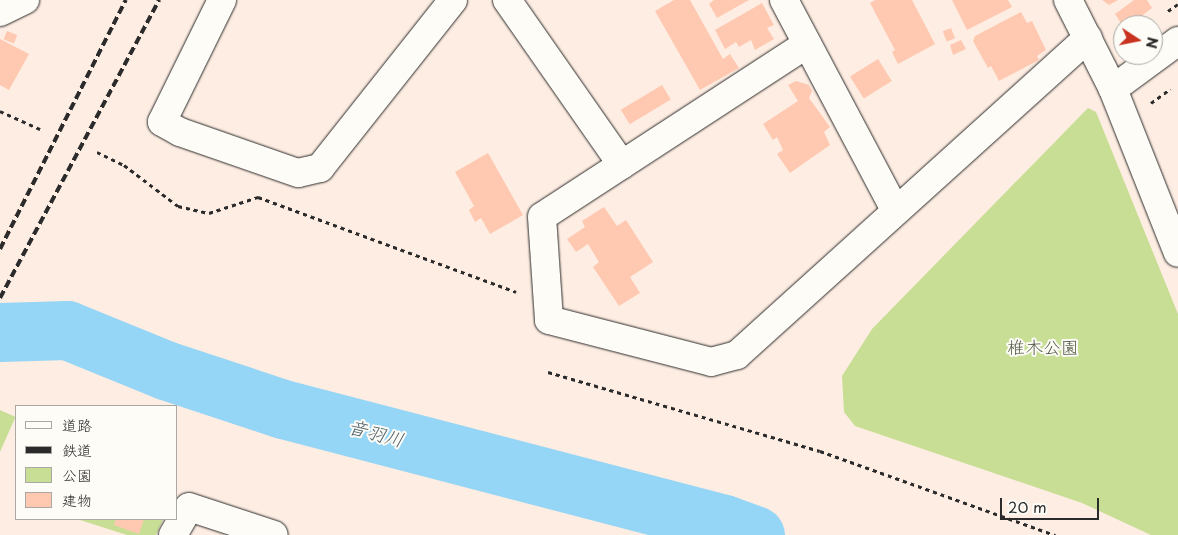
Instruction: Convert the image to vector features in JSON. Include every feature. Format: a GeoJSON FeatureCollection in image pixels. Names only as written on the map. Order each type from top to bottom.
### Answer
{"type":"FeatureCollection","features":[{"type":"Feature","properties":{"kind":"street"},"geometry":{"type":"LineString","coordinates":[[0,12],[25,0]]}},
{"type":"Feature","properties":{"kind":"street"},"geometry":{"type":"LineString","coordinates":[[222,0],[162,122],[180,132],[298,173],[320,168],[453,0]]}},
{"type":"Feature","properties":{"kind":"street"},"geometry":{"type":"LineString","coordinates":[[507,0],[622,165]]}},
{"type":"Feature","properties":{"kind":"street"},"geometry":{"type":"LineString","coordinates":[[784,0],[895,210]]}},
{"type":"Feature","properties":{"kind":"street"},"geometry":{"type":"LineString","coordinates":[[1068,0],[1113,89],[1178,253]]}},
{"type":"Feature","properties":{"kind":"street"},"geometry":{"type":"LineString","coordinates":[[807,44],[542,217],[548,320],[711,362],[737,355],[895,210],[1088,38]]}},
{"type":"Feature","properties":{"kind":"street"},"geometry":{"type":"LineString","coordinates":[[1113,89],[1178,41]]}},
{"type":"Feature","properties":{"kind":"street"},"geometry":{"type":"LineString","coordinates":[[173,535],[189,507],[274,535]]}},
{"type":"Feature","properties":{"kind":"path"},"geometry":{"type":"LineString","coordinates":[[0,111],[40,129]]}},
{"type":"Feature","properties":{"kind":"path"},"geometry":{"type":"LineString","coordinates":[[97,152],[124,165],[178,206],[209,213],[258,197],[401,252],[531,297],[547,299]]}},
{"type":"Feature","properties":{"kind":"path"},"geometry":{"type":"LineString","coordinates":[[548,372],[820,451],[1055,535]]}},
{"type":"Feature","properties":{"kind":"green space","name":"椎木公園"},"geometry":{"type":"Polygon","coordinates":[[[1088,108],[1096,112],[1178,314],[1178,535],[1151,535],[1082,503],[855,426],[844,412],[842,376],[872,329],[1088,108]]]}},
{"type":"Feature","properties":{"kind":"green space"},"geometry":{"type":"Polygon","coordinates":[[[0,410],[15,418],[0,452],[0,410]]]}},
{"type":"Feature","properties":{"kind":"green space"},"geometry":{"type":"Polygon","coordinates":[[[80,520],[163,520],[156,535],[127,535],[80,520]]]}},
{"type":"Feature","properties":{"kind":"building"},"geometry":{"type":"Polygon","coordinates":[[[674,0],[690,0],[723,59],[730,54],[739,68],[700,90],[655,11],[674,0]]]}},
{"type":"Feature","properties":{"kind":"building"},"geometry":{"type":"Polygon","coordinates":[[[714,0],[749,0],[717,18],[709,4],[714,0]]]}},
{"type":"Feature","properties":{"kind":"building"},"geometry":{"type":"Polygon","coordinates":[[[875,0],[912,0],[935,44],[898,64],[892,52],[895,50],[870,3],[875,0]]]}},
{"type":"Feature","properties":{"kind":"building"},"geometry":{"type":"Polygon","coordinates":[[[952,0],[1008,0],[1012,7],[967,30],[952,0]]]}},
{"type":"Feature","properties":{"kind":"building"},"geometry":{"type":"Polygon","coordinates":[[[1102,0],[1118,0],[1109,5],[1102,0]]]}},
{"type":"Feature","properties":{"kind":"building"},"geometry":{"type":"Polygon","coordinates":[[[1134,0],[1147,0],[1152,8],[1143,15],[1115,14],[1134,0]]]}},
{"type":"Feature","properties":{"kind":"building"},"geometry":{"type":"Polygon","coordinates":[[[762,3],[774,25],[767,28],[774,39],[755,50],[751,40],[739,47],[736,42],[725,49],[715,30],[762,3]]]}},
{"type":"Feature","properties":{"kind":"building"},"geometry":{"type":"Polygon","coordinates":[[[1021,12],[1027,23],[1032,21],[1046,50],[1037,56],[1039,60],[999,81],[991,66],[988,68],[973,41],[975,36],[1021,12]]]}},
{"type":"Feature","properties":{"kind":"building"},"geometry":{"type":"Polygon","coordinates":[[[951,28],[955,38],[947,42],[943,31],[951,28]]]}},
{"type":"Feature","properties":{"kind":"building"},"geometry":{"type":"Polygon","coordinates":[[[7,31],[17,35],[14,43],[4,39],[7,31]]]}},
{"type":"Feature","properties":{"kind":"building"},"geometry":{"type":"Polygon","coordinates":[[[0,39],[29,54],[9,90],[0,85],[0,39]]]}},
{"type":"Feature","properties":{"kind":"building"},"geometry":{"type":"Polygon","coordinates":[[[961,40],[966,49],[953,55],[950,45],[961,40]]]}},
{"type":"Feature","properties":{"kind":"building"},"geometry":{"type":"Polygon","coordinates":[[[878,59],[892,81],[864,99],[850,76],[878,59]]]}},
{"type":"Feature","properties":{"kind":"building"},"geometry":{"type":"Polygon","coordinates":[[[796,81],[809,85],[812,91],[809,98],[830,127],[824,132],[830,145],[790,173],[777,154],[783,150],[777,137],[773,140],[763,124],[798,101],[788,85],[796,81]]]}},
{"type":"Feature","properties":{"kind":"building"},"geometry":{"type":"Polygon","coordinates":[[[662,85],[671,100],[630,124],[621,110],[662,85]]]}},
{"type":"Feature","properties":{"kind":"building"},"geometry":{"type":"Polygon","coordinates":[[[488,153],[523,215],[490,234],[481,218],[475,222],[469,210],[474,206],[455,172],[488,153]]]}},
{"type":"Feature","properties":{"kind":"building"},"geometry":{"type":"Polygon","coordinates":[[[604,207],[617,226],[626,220],[653,262],[630,277],[640,293],[619,306],[593,267],[599,262],[588,244],[576,252],[567,239],[585,227],[582,221],[604,207]]]}},
{"type":"Feature","properties":{"kind":"building"},"geometry":{"type":"Polygon","coordinates":[[[116,520],[144,520],[139,534],[114,525],[116,520]]]}},
{"type":"Feature","properties":{"kind":"waterway","name":"音羽川"},"geometry":{"type":"LineString","coordinates":[[0,332],[67,330],[165,370],[283,409],[724,524],[755,535]]}},
{"type":"Feature","properties":{"kind":"railway"},"geometry":{"type":"LineString","coordinates":[[0,249],[126,0]]}},
{"type":"Feature","properties":{"kind":"railway"},"geometry":{"type":"LineString","coordinates":[[0,298],[159,0]]}}]}
